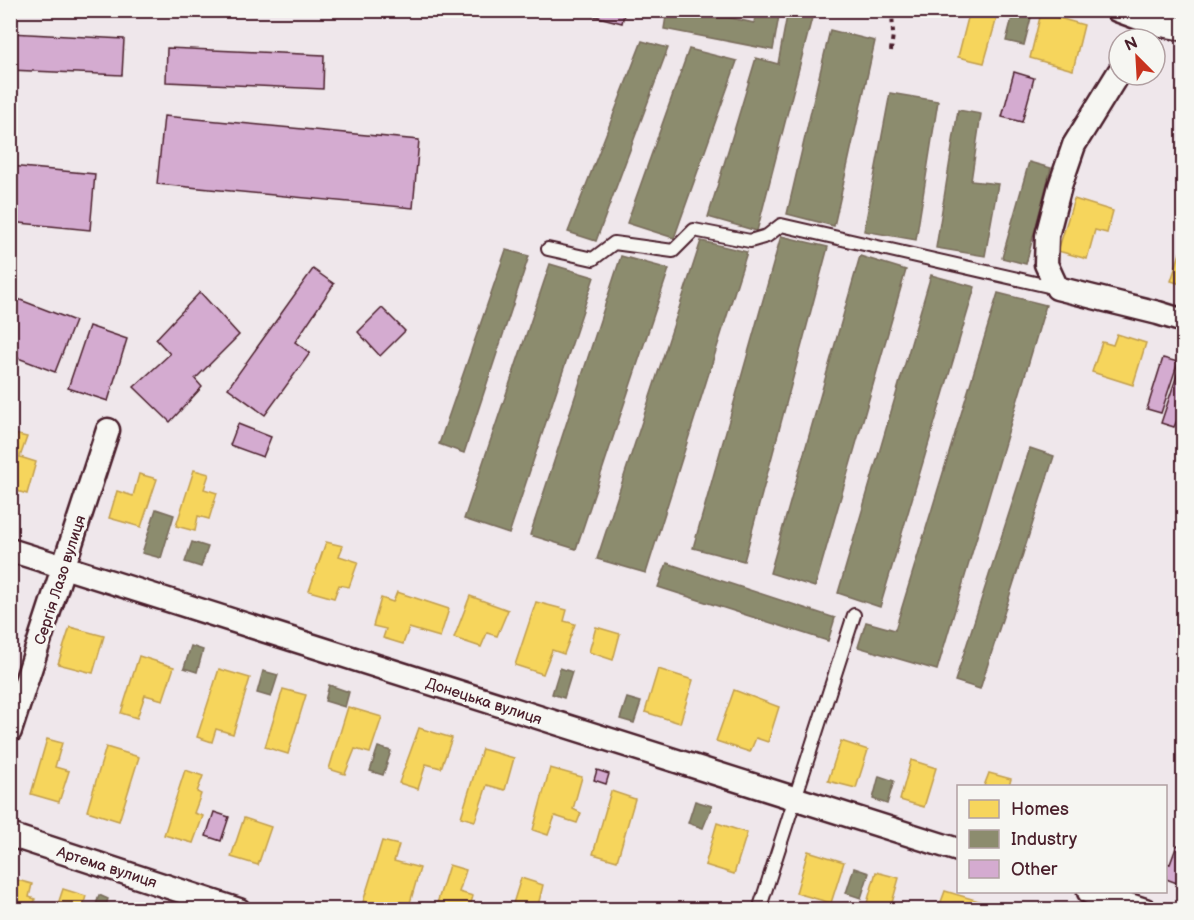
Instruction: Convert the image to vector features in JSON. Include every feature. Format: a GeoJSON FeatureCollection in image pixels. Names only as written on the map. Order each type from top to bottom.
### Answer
{"type":"FeatureCollection","features":[{"type":"Feature","properties":{"kind":"street"},"geometry":{"type":"LineString","coordinates":[[1117,10],[1143,27]]}},
{"type":"Feature","properties":{"kind":"street"},"geometry":{"type":"LineString","coordinates":[[1167,30],[1184,29]]}},
{"type":"Feature","properties":{"kind":"street"},"geometry":{"type":"LineString","coordinates":[[1110,87],[1074,145],[1047,236],[1046,264],[1057,288],[1184,321]]}},
{"type":"Feature","properties":{"kind":"street","name":"Сергія Лазо вулиця"},"geometry":{"type":"LineString","coordinates":[[10,731],[108,430]]}},
{"type":"Feature","properties":{"kind":"street","name":"Донецька вулиця"},"geometry":{"type":"LineString","coordinates":[[10,550],[957,850]]}},
{"type":"Feature","properties":{"kind":"street","name":"Артема вулиця"},"geometry":{"type":"LineString","coordinates":[[10,835],[239,909]]}},
{"type":"Feature","properties":{"kind":"street"},"geometry":{"type":"LineString","coordinates":[[1095,893],[1145,909]]}},
{"type":"Feature","properties":{"kind":"lane"},"geometry":{"type":"LineString","coordinates":[[549,249],[593,259],[614,243],[673,250],[694,230],[750,242],[767,236],[781,225],[1057,288]]}},
{"type":"Feature","properties":{"kind":"lane"},"geometry":{"type":"LineString","coordinates":[[759,909],[854,615]]}},
{"type":"Feature","properties":{"kind":"path"},"geometry":{"type":"LineString","coordinates":[[891,10],[893,34],[891,51]]}},
{"type":"Feature","properties":{"kind":"building: Homes"},"geometry":{"type":"Polygon","coordinates":[[[970,10],[999,10],[984,63],[958,57],[970,10]]]}},
{"type":"Feature","properties":{"kind":"building: Homes"},"geometry":{"type":"Polygon","coordinates":[[[1041,13],[1084,25],[1073,70],[1030,58],[1041,13]]]}},
{"type":"Feature","properties":{"kind":"building: Homes"},"geometry":{"type":"Polygon","coordinates":[[[1074,199],[1113,211],[1107,233],[1095,230],[1087,259],[1058,251],[1074,199]]]}},
{"type":"Feature","properties":{"kind":"building: Homes"},"geometry":{"type":"Polygon","coordinates":[[[1184,244],[1184,285],[1171,281],[1184,244]]]}},
{"type":"Feature","properties":{"kind":"building: Homes"},"geometry":{"type":"Polygon","coordinates":[[[1117,334],[1146,343],[1133,385],[1092,372],[1102,342],[1113,345],[1117,334]]]}},
{"type":"Feature","properties":{"kind":"building: Homes"},"geometry":{"type":"Polygon","coordinates":[[[10,433],[27,437],[20,457],[36,462],[27,494],[10,489],[10,433]]]}},
{"type":"Feature","properties":{"kind":"building: Homes"},"geometry":{"type":"Polygon","coordinates":[[[194,470],[209,474],[204,489],[217,493],[209,519],[198,516],[195,531],[176,526],[194,470]]]}},
{"type":"Feature","properties":{"kind":"building: Homes"},"geometry":{"type":"Polygon","coordinates":[[[139,474],[157,479],[141,527],[109,518],[117,491],[133,496],[139,474]]]}},
{"type":"Feature","properties":{"kind":"building: Homes"},"geometry":{"type":"Polygon","coordinates":[[[326,542],[343,546],[339,556],[358,562],[349,587],[339,585],[334,598],[309,591],[326,542]]]}},
{"type":"Feature","properties":{"kind":"building: Homes"},"geometry":{"type":"Polygon","coordinates":[[[397,592],[449,609],[440,637],[409,628],[403,644],[383,638],[386,629],[373,626],[381,598],[393,602],[397,592]]]}},
{"type":"Feature","properties":{"kind":"building: Homes"},"geometry":{"type":"Polygon","coordinates":[[[470,596],[508,610],[497,636],[487,633],[481,647],[454,638],[470,596]]]}},
{"type":"Feature","properties":{"kind":"building: Homes"},"geometry":{"type":"Polygon","coordinates":[[[536,602],[567,610],[564,621],[575,624],[564,654],[552,650],[543,674],[515,665],[536,602]]]}},
{"type":"Feature","properties":{"kind":"building: Homes"},"geometry":{"type":"Polygon","coordinates":[[[70,627],[104,636],[93,673],[58,664],[70,627]]]}},
{"type":"Feature","properties":{"kind":"building: Homes"},"geometry":{"type":"Polygon","coordinates":[[[596,627],[620,634],[613,660],[589,652],[596,627]]]}},
{"type":"Feature","properties":{"kind":"building: Homes"},"geometry":{"type":"Polygon","coordinates":[[[139,656],[174,667],[163,700],[145,695],[137,718],[121,713],[139,656]]]}},
{"type":"Feature","properties":{"kind":"building: Homes"},"geometry":{"type":"Polygon","coordinates":[[[219,669],[250,678],[233,734],[216,729],[212,742],[197,737],[219,669]]]}},
{"type":"Feature","properties":{"kind":"building: Homes"},"geometry":{"type":"Polygon","coordinates":[[[658,669],[693,680],[680,723],[645,712],[658,669]]]}},
{"type":"Feature","properties":{"kind":"building: Homes"},"geometry":{"type":"Polygon","coordinates":[[[283,689],[306,695],[288,754],[265,747],[283,689]]]}},
{"type":"Feature","properties":{"kind":"building: Homes"},"geometry":{"type":"Polygon","coordinates":[[[734,690],[779,707],[768,742],[756,738],[750,752],[716,741],[734,690]]]}},
{"type":"Feature","properties":{"kind":"building: Homes"},"geometry":{"type":"Polygon","coordinates":[[[348,707],[382,717],[370,753],[355,749],[345,774],[329,769],[348,707]]]}},
{"type":"Feature","properties":{"kind":"building: Homes"},"geometry":{"type":"Polygon","coordinates":[[[419,728],[452,738],[441,768],[426,764],[418,789],[399,783],[419,728]]]}},
{"type":"Feature","properties":{"kind":"building: Homes"},"geometry":{"type":"Polygon","coordinates":[[[47,739],[62,743],[55,767],[69,771],[59,802],[31,794],[47,739]]]}},
{"type":"Feature","properties":{"kind":"building: Homes"},"geometry":{"type":"Polygon","coordinates":[[[841,741],[868,750],[856,788],[828,781],[841,741]]]}},
{"type":"Feature","properties":{"kind":"building: Homes"},"geometry":{"type":"Polygon","coordinates":[[[106,747],[139,757],[119,821],[87,811],[106,747]]]}},
{"type":"Feature","properties":{"kind":"building: Homes"},"geometry":{"type":"Polygon","coordinates":[[[482,749],[514,758],[505,790],[487,785],[475,821],[461,817],[482,749]]]}},
{"type":"Feature","properties":{"kind":"building: Homes"},"geometry":{"type":"Polygon","coordinates":[[[911,760],[936,768],[924,807],[900,800],[911,760]]]}},
{"type":"Feature","properties":{"kind":"building: Homes"},"geometry":{"type":"Polygon","coordinates":[[[550,768],[582,777],[573,809],[581,813],[577,823],[555,816],[548,835],[533,830],[550,768]]]}},
{"type":"Feature","properties":{"kind":"building: Homes"},"geometry":{"type":"Polygon","coordinates":[[[185,770],[203,776],[197,792],[201,794],[194,813],[203,816],[193,843],[164,835],[185,770]]]}},
{"type":"Feature","properties":{"kind":"building: Homes"},"geometry":{"type":"Polygon","coordinates":[[[989,773],[1011,779],[1009,785],[984,785],[989,773]]]}},
{"type":"Feature","properties":{"kind":"building: Homes"},"geometry":{"type":"Polygon","coordinates":[[[611,791],[635,799],[617,861],[593,854],[611,791]]]}},
{"type":"Feature","properties":{"kind":"building: Homes"},"geometry":{"type":"Polygon","coordinates":[[[244,818],[271,827],[258,865],[231,857],[244,818]]]}},
{"type":"Feature","properties":{"kind":"building: Homes"},"geometry":{"type":"Polygon","coordinates":[[[717,823],[747,833],[734,874],[705,865],[717,823]]]}},
{"type":"Feature","properties":{"kind":"building: Homes"},"geometry":{"type":"Polygon","coordinates":[[[382,841],[399,845],[394,861],[420,868],[408,910],[389,910],[363,902],[382,841]]]}},
{"type":"Feature","properties":{"kind":"building: Homes"},"geometry":{"type":"Polygon","coordinates":[[[808,851],[844,862],[831,903],[796,893],[808,851]]]}},
{"type":"Feature","properties":{"kind":"building: Homes"},"geometry":{"type":"Polygon","coordinates":[[[449,865],[466,870],[459,892],[473,896],[469,910],[435,910],[449,865]]]}},
{"type":"Feature","properties":{"kind":"building: Homes"},"geometry":{"type":"Polygon","coordinates":[[[876,872],[899,878],[890,910],[865,910],[876,872]]]}},
{"type":"Feature","properties":{"kind":"building: Homes"},"geometry":{"type":"Polygon","coordinates":[[[10,878],[32,884],[29,897],[35,899],[32,910],[14,910],[15,905],[10,904],[10,878]]]}},
{"type":"Feature","properties":{"kind":"building: Homes"},"geometry":{"type":"Polygon","coordinates":[[[521,878],[543,885],[537,910],[511,910],[521,878]]]}},
{"type":"Feature","properties":{"kind":"building: Homes"},"geometry":{"type":"Polygon","coordinates":[[[63,889],[86,896],[82,910],[56,910],[63,889]]]}},
{"type":"Feature","properties":{"kind":"building: Homes"},"geometry":{"type":"Polygon","coordinates":[[[945,891],[982,902],[979,910],[938,910],[945,891]]]}},
{"type":"Feature","properties":{"kind":"building: Industry"},"geometry":{"type":"Polygon","coordinates":[[[667,10],[696,10],[754,23],[756,10],[780,10],[773,50],[664,29],[667,10]]]}},
{"type":"Feature","properties":{"kind":"building: Industry"},"geometry":{"type":"Polygon","coordinates":[[[788,10],[814,10],[757,231],[708,217],[756,58],[778,64],[788,10]]]}},
{"type":"Feature","properties":{"kind":"building: Industry"},"geometry":{"type":"Polygon","coordinates":[[[1014,10],[1033,10],[1024,45],[1006,41],[1014,10]]]}},
{"type":"Feature","properties":{"kind":"building: Industry"},"geometry":{"type":"Polygon","coordinates":[[[830,30],[875,41],[834,226],[787,214],[830,30]]]}},
{"type":"Feature","properties":{"kind":"building: Industry"},"geometry":{"type":"Polygon","coordinates":[[[642,41],[668,48],[596,241],[568,232],[642,41]]]}},
{"type":"Feature","properties":{"kind":"building: Industry"},"geometry":{"type":"Polygon","coordinates":[[[689,49],[737,61],[674,238],[627,223],[689,49]]]}},
{"type":"Feature","properties":{"kind":"building: Industry"},"geometry":{"type":"Polygon","coordinates":[[[890,93],[938,101],[916,240],[864,231],[890,93]]]}},
{"type":"Feature","properties":{"kind":"building: Industry"},"geometry":{"type":"Polygon","coordinates":[[[958,110],[981,114],[971,181],[998,184],[985,256],[936,248],[958,110]]]}},
{"type":"Feature","properties":{"kind":"building: Industry"},"geometry":{"type":"Polygon","coordinates":[[[1029,162],[1051,168],[1026,264],[1002,258],[1029,162]]]}},
{"type":"Feature","properties":{"kind":"building: Industry"},"geometry":{"type":"Polygon","coordinates":[[[781,236],[828,247],[744,561],[693,548],[781,236]]]}},
{"type":"Feature","properties":{"kind":"building: Industry"},"geometry":{"type":"Polygon","coordinates":[[[701,241],[747,252],[646,573],[597,559],[701,241]]]}},
{"type":"Feature","properties":{"kind":"building: Industry"},"geometry":{"type":"Polygon","coordinates":[[[506,250],[529,256],[464,453],[439,444],[506,250]]]}},
{"type":"Feature","properties":{"kind":"building: Industry"},"geometry":{"type":"Polygon","coordinates":[[[621,256],[669,269],[576,549],[530,535],[621,256]]]}},
{"type":"Feature","properties":{"kind":"building: Industry"},"geometry":{"type":"Polygon","coordinates":[[[860,256],[906,270],[815,587],[770,573],[860,256]]]}},
{"type":"Feature","properties":{"kind":"building: Industry"},"geometry":{"type":"Polygon","coordinates":[[[550,264],[594,277],[509,534],[464,519],[550,264]]]}},
{"type":"Feature","properties":{"kind":"building: Industry"},"geometry":{"type":"Polygon","coordinates":[[[931,275],[975,287],[880,607],[838,593],[931,275]]]}},
{"type":"Feature","properties":{"kind":"building: Industry"},"geometry":{"type":"Polygon","coordinates":[[[998,293],[1046,305],[937,670],[858,647],[866,622],[895,630],[998,293]]]}},
{"type":"Feature","properties":{"kind":"building: Industry"},"geometry":{"type":"Polygon","coordinates":[[[1030,448],[1054,456],[980,689],[955,681],[1030,448]]]}},
{"type":"Feature","properties":{"kind":"building: Industry"},"geometry":{"type":"Polygon","coordinates":[[[156,509],[174,515],[161,558],[142,553],[156,509]]]}},
{"type":"Feature","properties":{"kind":"building: Industry"},"geometry":{"type":"Polygon","coordinates":[[[192,542],[208,547],[201,567],[185,562],[192,542]]]}},
{"type":"Feature","properties":{"kind":"building: Industry"},"geometry":{"type":"Polygon","coordinates":[[[667,563],[835,618],[828,641],[658,587],[667,563]]]}},
{"type":"Feature","properties":{"kind":"building: Industry"},"geometry":{"type":"Polygon","coordinates":[[[191,646],[203,650],[197,672],[184,668],[191,646]]]}},
{"type":"Feature","properties":{"kind":"building: Industry"},"geometry":{"type":"Polygon","coordinates":[[[560,668],[572,672],[564,698],[552,694],[560,668]]]}},
{"type":"Feature","properties":{"kind":"building: Industry"},"geometry":{"type":"Polygon","coordinates":[[[263,671],[278,675],[271,697],[257,693],[263,671]]]}},
{"type":"Feature","properties":{"kind":"building: Industry"},"geometry":{"type":"Polygon","coordinates":[[[329,685],[349,692],[345,707],[325,701],[329,685]]]}},
{"type":"Feature","properties":{"kind":"building: Industry"},"geometry":{"type":"Polygon","coordinates":[[[627,698],[641,702],[634,723],[620,719],[627,698]]]}},
{"type":"Feature","properties":{"kind":"building: Industry"},"geometry":{"type":"Polygon","coordinates":[[[378,747],[391,751],[383,775],[370,771],[378,747]]]}},
{"type":"Feature","properties":{"kind":"building: Industry"},"geometry":{"type":"Polygon","coordinates":[[[879,776],[894,781],[887,804],[873,799],[879,776]]]}},
{"type":"Feature","properties":{"kind":"building: Industry"},"geometry":{"type":"Polygon","coordinates":[[[695,801],[712,806],[703,828],[688,823],[695,801]]]}},
{"type":"Feature","properties":{"kind":"building: Industry"},"geometry":{"type":"Polygon","coordinates":[[[854,868],[869,873],[861,898],[846,893],[854,868]]]}},
{"type":"Feature","properties":{"kind":"building: Industry"},"geometry":{"type":"Polygon","coordinates":[[[99,895],[108,899],[105,910],[95,908],[99,895]]]}},
{"type":"Feature","properties":{"kind":"building: Other"},"geometry":{"type":"Polygon","coordinates":[[[571,10],[625,10],[622,23],[571,10]]]}},
{"type":"Feature","properties":{"kind":"building: Other"},"geometry":{"type":"Polygon","coordinates":[[[10,33],[124,39],[122,75],[10,70],[10,33]]]}},
{"type":"Feature","properties":{"kind":"building: Other"},"geometry":{"type":"Polygon","coordinates":[[[167,48],[324,55],[323,89],[166,82],[167,48]]]}},
{"type":"Feature","properties":{"kind":"building: Other"},"geometry":{"type":"Polygon","coordinates":[[[1014,72],[1034,78],[1022,122],[1002,117],[1014,72]]]}},
{"type":"Feature","properties":{"kind":"building: Other"},"geometry":{"type":"Polygon","coordinates":[[[164,116],[419,140],[413,208],[157,184],[164,116]]]}},
{"type":"Feature","properties":{"kind":"building: Other"},"geometry":{"type":"Polygon","coordinates":[[[10,166],[95,174],[90,230],[10,222],[10,166]]]}},
{"type":"Feature","properties":{"kind":"building: Other"},"geometry":{"type":"Polygon","coordinates":[[[313,269],[334,284],[295,342],[310,353],[265,415],[228,388],[313,269]]]}},
{"type":"Feature","properties":{"kind":"building: Other"},"geometry":{"type":"Polygon","coordinates":[[[200,292],[239,335],[195,379],[202,387],[170,422],[134,387],[170,354],[156,339],[200,292]]]}},
{"type":"Feature","properties":{"kind":"building: Other"},"geometry":{"type":"Polygon","coordinates":[[[10,296],[75,321],[55,372],[10,355],[10,296]]]}},
{"type":"Feature","properties":{"kind":"building: Other"},"geometry":{"type":"Polygon","coordinates":[[[382,308],[405,331],[380,356],[358,332],[382,308]]]}},
{"type":"Feature","properties":{"kind":"building: Other"},"geometry":{"type":"Polygon","coordinates":[[[89,326],[127,339],[108,401],[68,388],[89,326]]]}},
{"type":"Feature","properties":{"kind":"building: Other"},"geometry":{"type":"Polygon","coordinates":[[[1163,358],[1178,362],[1161,413],[1147,409],[1163,358]]]}},
{"type":"Feature","properties":{"kind":"building: Other"},"geometry":{"type":"Polygon","coordinates":[[[1178,372],[1184,374],[1184,419],[1178,418],[1174,427],[1161,423],[1178,372]]]}},
{"type":"Feature","properties":{"kind":"building: Other"},"geometry":{"type":"Polygon","coordinates":[[[238,424],[271,437],[263,457],[230,445],[238,424]]]}},
{"type":"Feature","properties":{"kind":"building: Other"},"geometry":{"type":"Polygon","coordinates":[[[597,770],[609,774],[606,784],[594,780],[597,770]]]}},
{"type":"Feature","properties":{"kind":"building: Other"},"geometry":{"type":"Polygon","coordinates":[[[214,812],[229,817],[221,841],[206,836],[214,812]]]}},
{"type":"Feature","properties":{"kind":"building: Other"},"geometry":{"type":"Polygon","coordinates":[[[1177,845],[1184,846],[1184,864],[1177,883],[1167,879],[1167,863],[1170,864],[1177,845]]]}}]}
